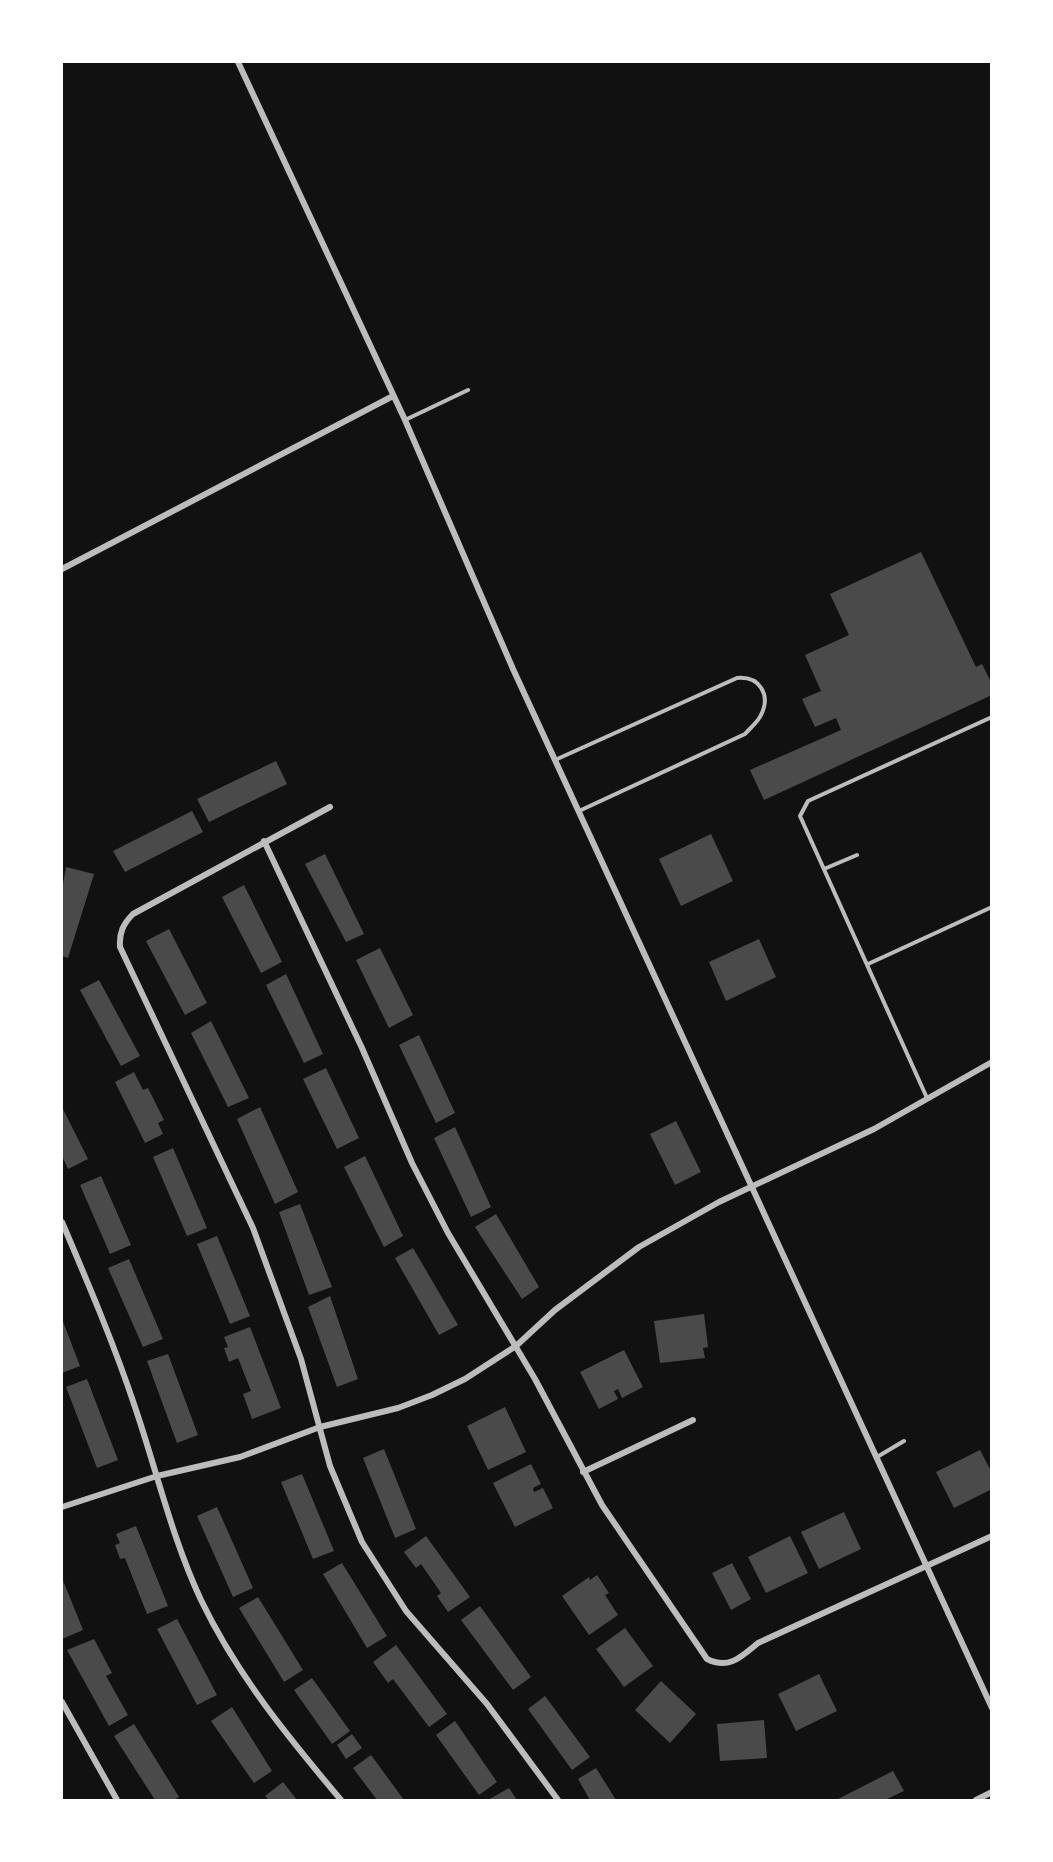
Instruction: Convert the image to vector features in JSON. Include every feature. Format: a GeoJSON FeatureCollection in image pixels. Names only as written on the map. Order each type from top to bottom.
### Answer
{"type":"FeatureCollection","features":[{"type":"Feature","properties":{"kind":"street"},"geometry":{"type":"LineString","coordinates":[[238,62],[405,420],[555,760],[992,1708]]}},
{"type":"Feature","properties":{"kind":"street"},"geometry":{"type":"LineString","coordinates":[[62,569],[393,396]]}},
{"type":"Feature","properties":{"kind":"street"},"geometry":{"type":"LineString","coordinates":[[330,807],[133,914],[124,922],[119,938],[124,957],[131,965],[188,1094],[253,1228],[297,1348],[344,1505],[382,1578],[406,1611],[487,1704],[558,1800]]}},
{"type":"Feature","properties":{"kind":"street"},"geometry":{"type":"LineString","coordinates":[[264,841],[362,1048],[412,1163],[448,1233],[516,1346],[583,1472],[707,1659],[718,1665],[728,1664],[758,1643],[992,1536]]}},
{"type":"Feature","properties":{"kind":"street"},"geometry":{"type":"LineString","coordinates":[[62,1507],[158,1476],[240,1457],[320,1427],[387,1411],[432,1395],[465,1379],[516,1346],[563,1303],[639,1247],[693,1215],[874,1129],[992,1062]]}},
{"type":"Feature","properties":{"kind":"street"},"geometry":{"type":"LineString","coordinates":[[62,1222],[110,1337],[183,1557],[223,1641],[274,1720],[340,1800]]}},
{"type":"Feature","properties":{"kind":"street"},"geometry":{"type":"LineString","coordinates":[[583,1472],[693,1420]]}},
{"type":"Feature","properties":{"kind":"street"},"geometry":{"type":"LineString","coordinates":[[62,1702],[117,1800]]}},
{"type":"Feature","properties":{"kind":"street"},"geometry":{"type":"LineString","coordinates":[[976,1800],[992,1792]]}},
{"type":"Feature","properties":{"kind":"lane"},"geometry":{"type":"LineString","coordinates":[[405,420],[468,390]]}},
{"type":"Feature","properties":{"kind":"lane"},"geometry":{"type":"LineString","coordinates":[[555,760],[737,678],[748,677],[761,686],[766,698],[760,717],[745,734],[579,811]]}},
{"type":"Feature","properties":{"kind":"lane"},"geometry":{"type":"LineString","coordinates":[[927,1098],[800,816],[808,801],[992,717]]}},
{"type":"Feature","properties":{"kind":"lane"},"geometry":{"type":"LineString","coordinates":[[824,869],[857,855]]}},
{"type":"Feature","properties":{"kind":"lane"},"geometry":{"type":"LineString","coordinates":[[868,964],[992,907]]}},
{"type":"Feature","properties":{"kind":"lane"},"geometry":{"type":"LineString","coordinates":[[876,1457],[904,1441]]}},
{"type":"Feature","properties":{"kind":"building"},"geometry":{"type":"Polygon","coordinates":[[[921,552],[976,667],[982,664],[992,684],[992,695],[764,800],[750,770],[841,730],[836,718],[815,727],[802,699],[821,691],[805,655],[849,635],[830,594],[921,552]]]}},
{"type":"Feature","properties":{"kind":"building"},"geometry":{"type":"Polygon","coordinates":[[[276,761],[287,784],[209,822],[197,799],[276,761]]]}},
{"type":"Feature","properties":{"kind":"building"},"geometry":{"type":"Polygon","coordinates":[[[192,811],[203,832],[125,872],[113,851],[192,811]]]}},
{"type":"Feature","properties":{"kind":"building"},"geometry":{"type":"Polygon","coordinates":[[[711,834],[733,881],[681,906],[659,859],[711,834]]]}},
{"type":"Feature","properties":{"kind":"building"},"geometry":{"type":"Polygon","coordinates":[[[325,854],[364,934],[346,942],[305,864],[325,854]]]}},
{"type":"Feature","properties":{"kind":"building"},"geometry":{"type":"Polygon","coordinates":[[[66,867],[94,874],[68,958],[62,956],[62,890],[66,867]]]}},
{"type":"Feature","properties":{"kind":"building"},"geometry":{"type":"Polygon","coordinates":[[[244,885],[282,962],[261,973],[222,897],[244,885]]]}},
{"type":"Feature","properties":{"kind":"building"},"geometry":{"type":"Polygon","coordinates":[[[169,929],[207,1003],[185,1015],[146,941],[169,929]]]}},
{"type":"Feature","properties":{"kind":"building"},"geometry":{"type":"Polygon","coordinates":[[[759,939],[776,977],[726,1001],[709,962],[759,939]]]}},
{"type":"Feature","properties":{"kind":"building"},"geometry":{"type":"Polygon","coordinates":[[[380,948],[413,1015],[389,1028],[356,960],[380,948]]]}},
{"type":"Feature","properties":{"kind":"building"},"geometry":{"type":"Polygon","coordinates":[[[286,974],[323,1054],[304,1063],[266,985],[286,974]]]}},
{"type":"Feature","properties":{"kind":"building"},"geometry":{"type":"Polygon","coordinates":[[[99,980],[140,1056],[121,1066],[80,990],[99,980]]]}},
{"type":"Feature","properties":{"kind":"building"},"geometry":{"type":"Polygon","coordinates":[[[211,1021],[249,1098],[228,1107],[191,1033],[211,1021]]]}},
{"type":"Feature","properties":{"kind":"building"},"geometry":{"type":"Polygon","coordinates":[[[419,1035],[455,1113],[436,1123],[399,1045],[419,1035]]]}},
{"type":"Feature","properties":{"kind":"building"},"geometry":{"type":"Polygon","coordinates":[[[326,1068],[359,1138],[337,1149],[303,1079],[326,1068]]]}},
{"type":"Feature","properties":{"kind":"building"},"geometry":{"type":"Polygon","coordinates":[[[134,1072],[143,1090],[148,1088],[164,1120],[158,1123],[163,1134],[145,1143],[115,1082],[134,1072]]]}},
{"type":"Feature","properties":{"kind":"building"},"geometry":{"type":"Polygon","coordinates":[[[62,1107],[88,1159],[68,1169],[62,1156],[62,1107]]]}},
{"type":"Feature","properties":{"kind":"building"},"geometry":{"type":"Polygon","coordinates":[[[260,1107],[298,1192],[275,1204],[237,1119],[260,1107]]]}},
{"type":"Feature","properties":{"kind":"building"},"geometry":{"type":"Polygon","coordinates":[[[676,1121],[701,1172],[675,1185],[650,1134],[676,1121]]]}},
{"type":"Feature","properties":{"kind":"building"},"geometry":{"type":"Polygon","coordinates":[[[455,1127],[491,1207],[471,1217],[434,1138],[455,1127]]]}},
{"type":"Feature","properties":{"kind":"building"},"geometry":{"type":"Polygon","coordinates":[[[173,1148],[207,1228],[187,1236],[153,1157],[173,1148]]]}},
{"type":"Feature","properties":{"kind":"building"},"geometry":{"type":"Polygon","coordinates":[[[365,1156],[403,1236],[384,1247],[344,1167],[365,1156]]]}},
{"type":"Feature","properties":{"kind":"building"},"geometry":{"type":"Polygon","coordinates":[[[101,1176],[131,1245],[110,1254],[80,1185],[101,1176]]]}},
{"type":"Feature","properties":{"kind":"building"},"geometry":{"type":"Polygon","coordinates":[[[300,1204],[332,1287],[309,1295],[279,1212],[300,1204]]]}},
{"type":"Feature","properties":{"kind":"building"},"geometry":{"type":"Polygon","coordinates":[[[496,1214],[539,1287],[522,1299],[475,1227],[496,1214]]]}},
{"type":"Feature","properties":{"kind":"building"},"geometry":{"type":"Polygon","coordinates":[[[217,1236],[250,1316],[230,1324],[197,1244],[217,1236]]]}},
{"type":"Feature","properties":{"kind":"building"},"geometry":{"type":"Polygon","coordinates":[[[413,1248],[458,1325],[439,1335],[395,1258],[413,1248]]]}},
{"type":"Feature","properties":{"kind":"building"},"geometry":{"type":"Polygon","coordinates":[[[129,1259],[163,1339],[143,1347],[108,1268],[129,1259]]]}},
{"type":"Feature","properties":{"kind":"building"},"geometry":{"type":"Polygon","coordinates":[[[330,1296],[358,1379],[337,1387],[308,1307],[330,1296]]]}},
{"type":"Feature","properties":{"kind":"building"},"geometry":{"type":"Polygon","coordinates":[[[704,1314],[708,1347],[703,1348],[705,1358],[660,1363],[654,1321],[704,1314]]]}},
{"type":"Feature","properties":{"kind":"building"},"geometry":{"type":"Polygon","coordinates":[[[62,1319],[80,1366],[62,1373],[62,1319]]]}},
{"type":"Feature","properties":{"kind":"building"},"geometry":{"type":"Polygon","coordinates":[[[250,1327],[281,1408],[252,1419],[243,1394],[251,1391],[238,1358],[229,1362],[224,1348],[228,1347],[224,1337],[250,1327]]]}},
{"type":"Feature","properties":{"kind":"building"},"geometry":{"type":"Polygon","coordinates":[[[624,1350],[643,1387],[622,1398],[618,1389],[614,1391],[618,1399],[599,1409],[580,1372],[624,1350]]]}},
{"type":"Feature","properties":{"kind":"building"},"geometry":{"type":"Polygon","coordinates":[[[168,1354],[198,1435],[177,1443],[147,1361],[168,1354]]]}},
{"type":"Feature","properties":{"kind":"building"},"geometry":{"type":"Polygon","coordinates":[[[87,1379],[118,1460],[97,1468],[66,1387],[87,1379]]]}},
{"type":"Feature","properties":{"kind":"building"},"geometry":{"type":"Polygon","coordinates":[[[505,1407],[526,1452],[488,1470],[467,1426],[505,1407]]]}},
{"type":"Feature","properties":{"kind":"building"},"geometry":{"type":"Polygon","coordinates":[[[384,1449],[416,1529],[395,1538],[363,1458],[384,1449]]]}},
{"type":"Feature","properties":{"kind":"building"},"geometry":{"type":"Polygon","coordinates":[[[980,1450],[992,1473],[992,1489],[954,1508],[936,1472],[980,1450]]]}},
{"type":"Feature","properties":{"kind":"building"},"geometry":{"type":"Polygon","coordinates":[[[531,1464],[541,1484],[533,1488],[534,1492],[543,1488],[553,1508],[515,1527],[493,1483],[531,1464]]]}},
{"type":"Feature","properties":{"kind":"building"},"geometry":{"type":"Polygon","coordinates":[[[302,1474],[334,1551],[313,1559],[281,1482],[302,1474]]]}},
{"type":"Feature","properties":{"kind":"building"},"geometry":{"type":"Polygon","coordinates":[[[217,1507],[253,1588],[233,1597],[197,1516],[217,1507]]]}},
{"type":"Feature","properties":{"kind":"building"},"geometry":{"type":"Polygon","coordinates":[[[844,1512],[861,1549],[819,1569],[801,1532],[844,1512]]]}},
{"type":"Feature","properties":{"kind":"building"},"geometry":{"type":"Polygon","coordinates":[[[136,1526],[168,1606],[147,1614],[125,1558],[120,1559],[115,1545],[120,1543],[116,1534],[136,1526]]]}},
{"type":"Feature","properties":{"kind":"building"},"geometry":{"type":"Polygon","coordinates":[[[426,1536],[470,1597],[448,1612],[437,1596],[441,1593],[421,1564],[416,1568],[404,1552],[426,1536]]]}},
{"type":"Feature","properties":{"kind":"building"},"geometry":{"type":"Polygon","coordinates":[[[790,1536],[808,1573],[766,1593],[748,1557],[790,1536]]]}},
{"type":"Feature","properties":{"kind":"building"},"geometry":{"type":"Polygon","coordinates":[[[342,1563],[387,1636],[367,1648],[323,1574],[342,1563]]]}},
{"type":"Feature","properties":{"kind":"building"},"geometry":{"type":"Polygon","coordinates":[[[732,1563],[751,1599],[731,1610],[712,1573],[732,1563]]]}},
{"type":"Feature","properties":{"kind":"building"},"geometry":{"type":"Polygon","coordinates":[[[597,1575],[609,1593],[605,1595],[618,1615],[589,1635],[562,1596],[589,1577],[590,1580],[597,1575]]]}},
{"type":"Feature","properties":{"kind":"building"},"geometry":{"type":"Polygon","coordinates":[[[62,1578],[83,1630],[62,1639],[62,1578]]]}},
{"type":"Feature","properties":{"kind":"building"},"geometry":{"type":"Polygon","coordinates":[[[258,1597],[303,1670],[284,1682],[239,1608],[258,1597]]]}},
{"type":"Feature","properties":{"kind":"building"},"geometry":{"type":"Polygon","coordinates":[[[480,1606],[531,1677],[513,1690],[461,1620],[480,1606]]]}},
{"type":"Feature","properties":{"kind":"building"},"geometry":{"type":"Polygon","coordinates":[[[177,1619],[217,1695],[197,1705],[157,1629],[177,1619]]]}},
{"type":"Feature","properties":{"kind":"building"},"geometry":{"type":"Polygon","coordinates":[[[625,1628],[653,1666],[624,1687],[596,1649],[625,1628]]]}},
{"type":"Feature","properties":{"kind":"building"},"geometry":{"type":"Polygon","coordinates":[[[94,1639],[112,1673],[106,1676],[128,1715],[109,1726],[67,1650],[94,1639]]]}},
{"type":"Feature","properties":{"kind":"building"},"geometry":{"type":"Polygon","coordinates":[[[396,1645],[447,1714],[429,1727],[393,1679],[388,1683],[373,1662],[396,1645]]]}},
{"type":"Feature","properties":{"kind":"building"},"geometry":{"type":"Polygon","coordinates":[[[819,1674],[837,1711],[796,1731],[778,1694],[819,1674]]]}},
{"type":"Feature","properties":{"kind":"building"},"geometry":{"type":"Polygon","coordinates":[[[312,1678],[350,1731],[332,1744],[294,1690],[312,1678]]]}},
{"type":"Feature","properties":{"kind":"building"},"geometry":{"type":"Polygon","coordinates":[[[661,1681],[696,1714],[670,1743],[635,1710],[661,1681]]]}},
{"type":"Feature","properties":{"kind":"building"},"geometry":{"type":"Polygon","coordinates":[[[545,1696],[590,1757],[572,1770],[528,1709],[545,1696]]]}},
{"type":"Feature","properties":{"kind":"building"},"geometry":{"type":"Polygon","coordinates":[[[232,1707],[272,1771],[254,1783],[211,1721],[232,1707]]]}},
{"type":"Feature","properties":{"kind":"building"},"geometry":{"type":"Polygon","coordinates":[[[764,1720],[767,1758],[720,1761],[717,1724],[764,1720]]]}},
{"type":"Feature","properties":{"kind":"building"},"geometry":{"type":"Polygon","coordinates":[[[455,1721],[497,1782],[479,1795],[436,1735],[455,1721]]]}},
{"type":"Feature","properties":{"kind":"building"},"geometry":{"type":"Polygon","coordinates":[[[134,1724],[179,1797],[174,1800],[155,1800],[114,1736],[134,1724]]]}},
{"type":"Feature","properties":{"kind":"building"},"geometry":{"type":"Polygon","coordinates":[[[352,1734],[362,1748],[346,1759],[337,1745],[352,1734]]]}},
{"type":"Feature","properties":{"kind":"building"},"geometry":{"type":"Polygon","coordinates":[[[371,1755],[404,1800],[377,1800],[353,1768],[371,1755]]]}},
{"type":"Feature","properties":{"kind":"building"},"geometry":{"type":"Polygon","coordinates":[[[596,1768],[616,1800],[590,1800],[578,1779],[596,1768]]]}},
{"type":"Feature","properties":{"kind":"building"},"geometry":{"type":"Polygon","coordinates":[[[893,1771],[904,1791],[885,1800],[836,1800],[893,1771]]]}},
{"type":"Feature","properties":{"kind":"building"},"geometry":{"type":"Polygon","coordinates":[[[283,1782],[297,1800],[269,1800],[265,1796],[283,1782]]]}},
{"type":"Feature","properties":{"kind":"building"},"geometry":{"type":"Polygon","coordinates":[[[509,1788],[517,1800],[488,1800],[509,1788]]]}}]}
